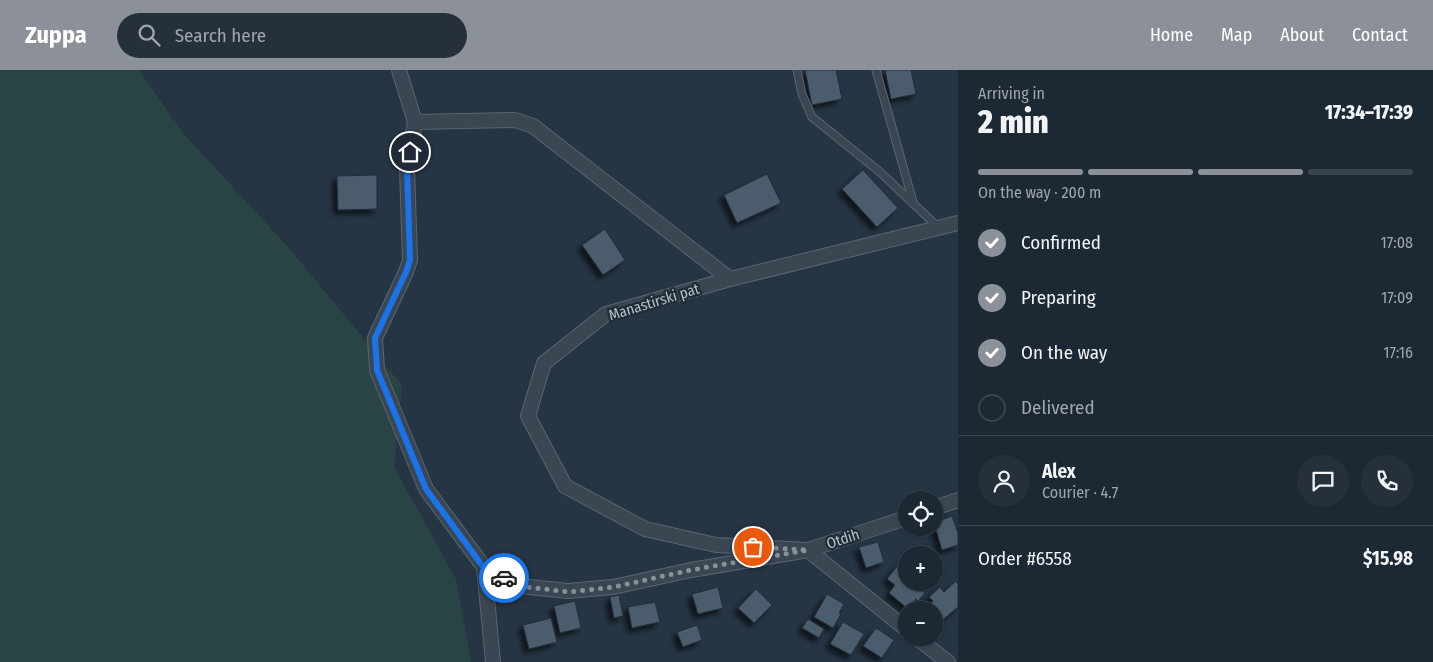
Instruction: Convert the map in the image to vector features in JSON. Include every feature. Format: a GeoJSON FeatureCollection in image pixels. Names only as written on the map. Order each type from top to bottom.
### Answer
{"type":"FeatureCollection","features":[{"type":"Feature","properties":{"kind":"street","name":"Otdih"},"geometry":{"type":"LineString","coordinates":[[399,70],[415,122],[407,168],[410,260],[375,338],[377,370],[426,489],[484,568],[520,586],[568,592],[614,587],[691,570],[808,550],[898,521]]}},
{"type":"Feature","properties":{"kind":"street"},"geometry":{"type":"LineString","coordinates":[[415,122],[515,120],[533,126],[730,279]]}},
{"type":"Feature","properties":{"kind":"street","name":"Manastirski pat"},"geometry":{"type":"LineString","coordinates":[[808,550],[716,545],[645,529],[565,486],[528,416],[544,363],[606,314],[730,279],[958,223]]}},
{"type":"Feature","properties":{"kind":"street"},"geometry":{"type":"LineString","coordinates":[[943,505],[958,500]]}},
{"type":"Feature","properties":{"kind":"street"},"geometry":{"type":"LineString","coordinates":[[808,550],[898,623]]}},
{"type":"Feature","properties":{"kind":"street"},"geometry":{"type":"LineString","coordinates":[[484,568],[493,662]]}},
{"type":"Feature","properties":{"kind":"street"},"geometry":{"type":"LineString","coordinates":[[927,646],[948,662]]}},
{"type":"Feature","properties":{"kind":"lane"},"geometry":{"type":"LineString","coordinates":[[797,70],[802,94],[812,117],[880,172],[940,228]]}},
{"type":"Feature","properties":{"kind":"lane"},"geometry":{"type":"LineString","coordinates":[[876,70],[914,204]]}},
{"type":"Feature","properties":{"kind":"green space"},"geometry":{"type":"Polygon","coordinates":[[[0,70],[139,70],[183,133],[289,248],[402,385],[394,467],[456,579],[471,662],[0,662],[0,70]]]}},
{"type":"Feature","properties":{"kind":"building"},"geometry":{"type":"Polygon","coordinates":[[[805,70],[836,70],[842,99],[812,105],[805,70]]]}},
{"type":"Feature","properties":{"kind":"building"},"geometry":{"type":"Polygon","coordinates":[[[885,70],[911,70],[916,94],[891,99],[885,70]]]}},
{"type":"Feature","properties":{"kind":"building"},"geometry":{"type":"Polygon","coordinates":[[[863,170],[898,208],[877,227],[842,189],[863,170]]]}},
{"type":"Feature","properties":{"kind":"building"},"geometry":{"type":"Polygon","coordinates":[[[767,174],[781,203],[737,223],[724,195],[767,174]]]}},
{"type":"Feature","properties":{"kind":"building"},"geometry":{"type":"Polygon","coordinates":[[[377,175],[377,209],[338,210],[337,176],[377,175]]]}},
{"type":"Feature","properties":{"kind":"building"},"geometry":{"type":"Polygon","coordinates":[[[605,229],[625,260],[603,275],[582,245],[605,229]]]}},
{"type":"Feature","properties":{"kind":"building"},"geometry":{"type":"Polygon","coordinates":[[[952,516],[958,533],[958,545],[943,550],[938,536],[943,536],[943,520],[952,516]]]}},
{"type":"Feature","properties":{"kind":"building"},"geometry":{"type":"Polygon","coordinates":[[[878,542],[884,562],[866,568],[859,547],[878,542]]]}},
{"type":"Feature","properties":{"kind":"building"},"geometry":{"type":"Polygon","coordinates":[[[898,565],[898,591],[923,591],[925,593],[918,601],[916,599],[914,601],[898,601],[889,593],[895,585],[887,579],[898,565]]]}},
{"type":"Feature","properties":{"kind":"building"},"geometry":{"type":"Polygon","coordinates":[[[956,581],[958,584],[958,607],[943,620],[943,601],[933,601],[929,597],[936,591],[944,592],[956,581]]]}},
{"type":"Feature","properties":{"kind":"building"},"geometry":{"type":"Polygon","coordinates":[[[718,587],[723,608],[698,614],[692,594],[718,587]]]}},
{"type":"Feature","properties":{"kind":"building"},"geometry":{"type":"Polygon","coordinates":[[[756,589],[772,605],[754,623],[738,608],[756,589]]]}},
{"type":"Feature","properties":{"kind":"building"},"geometry":{"type":"Polygon","coordinates":[[[827,594],[844,604],[833,628],[814,617],[827,594]]]}},
{"type":"Feature","properties":{"kind":"building"},"geometry":{"type":"Polygon","coordinates":[[[619,595],[623,616],[614,618],[610,597],[619,595]]]}},
{"type":"Feature","properties":{"kind":"building"},"geometry":{"type":"Polygon","coordinates":[[[575,601],[581,628],[560,633],[554,606],[575,601]]]}},
{"type":"Feature","properties":{"kind":"building"},"geometry":{"type":"Polygon","coordinates":[[[655,602],[660,622],[632,628],[628,607],[655,602]]]}},
{"type":"Feature","properties":{"kind":"building"},"geometry":{"type":"Polygon","coordinates":[[[551,618],[557,642],[529,649],[523,625],[551,618]]]}},
{"type":"Feature","properties":{"kind":"building"},"geometry":{"type":"Polygon","coordinates":[[[808,619],[824,629],[819,638],[802,628],[808,619]]]}},
{"type":"Feature","properties":{"kind":"building"},"geometry":{"type":"Polygon","coordinates":[[[843,622],[864,634],[851,655],[830,644],[843,622]]]}},
{"type":"Feature","properties":{"kind":"building"},"geometry":{"type":"Polygon","coordinates":[[[697,625],[702,640],[683,647],[677,632],[697,625]]]}},
{"type":"Feature","properties":{"kind":"building"},"geometry":{"type":"Polygon","coordinates":[[[876,628],[894,640],[882,658],[863,646],[876,628]]]}},
{"type":"Feature","properties":{"kind":"way so far"},"geometry":{"type":"LineString","coordinates":[[504,578],[520,586],[568,592],[614,587],[691,570],[808,550],[753,547]]}},
{"type":"Feature","properties":{"kind":"route"},"geometry":{"type":"LineString","coordinates":[[410,152],[407,168],[410,260],[375,338],[377,370],[426,489],[484,568],[504,578]]}}]}
